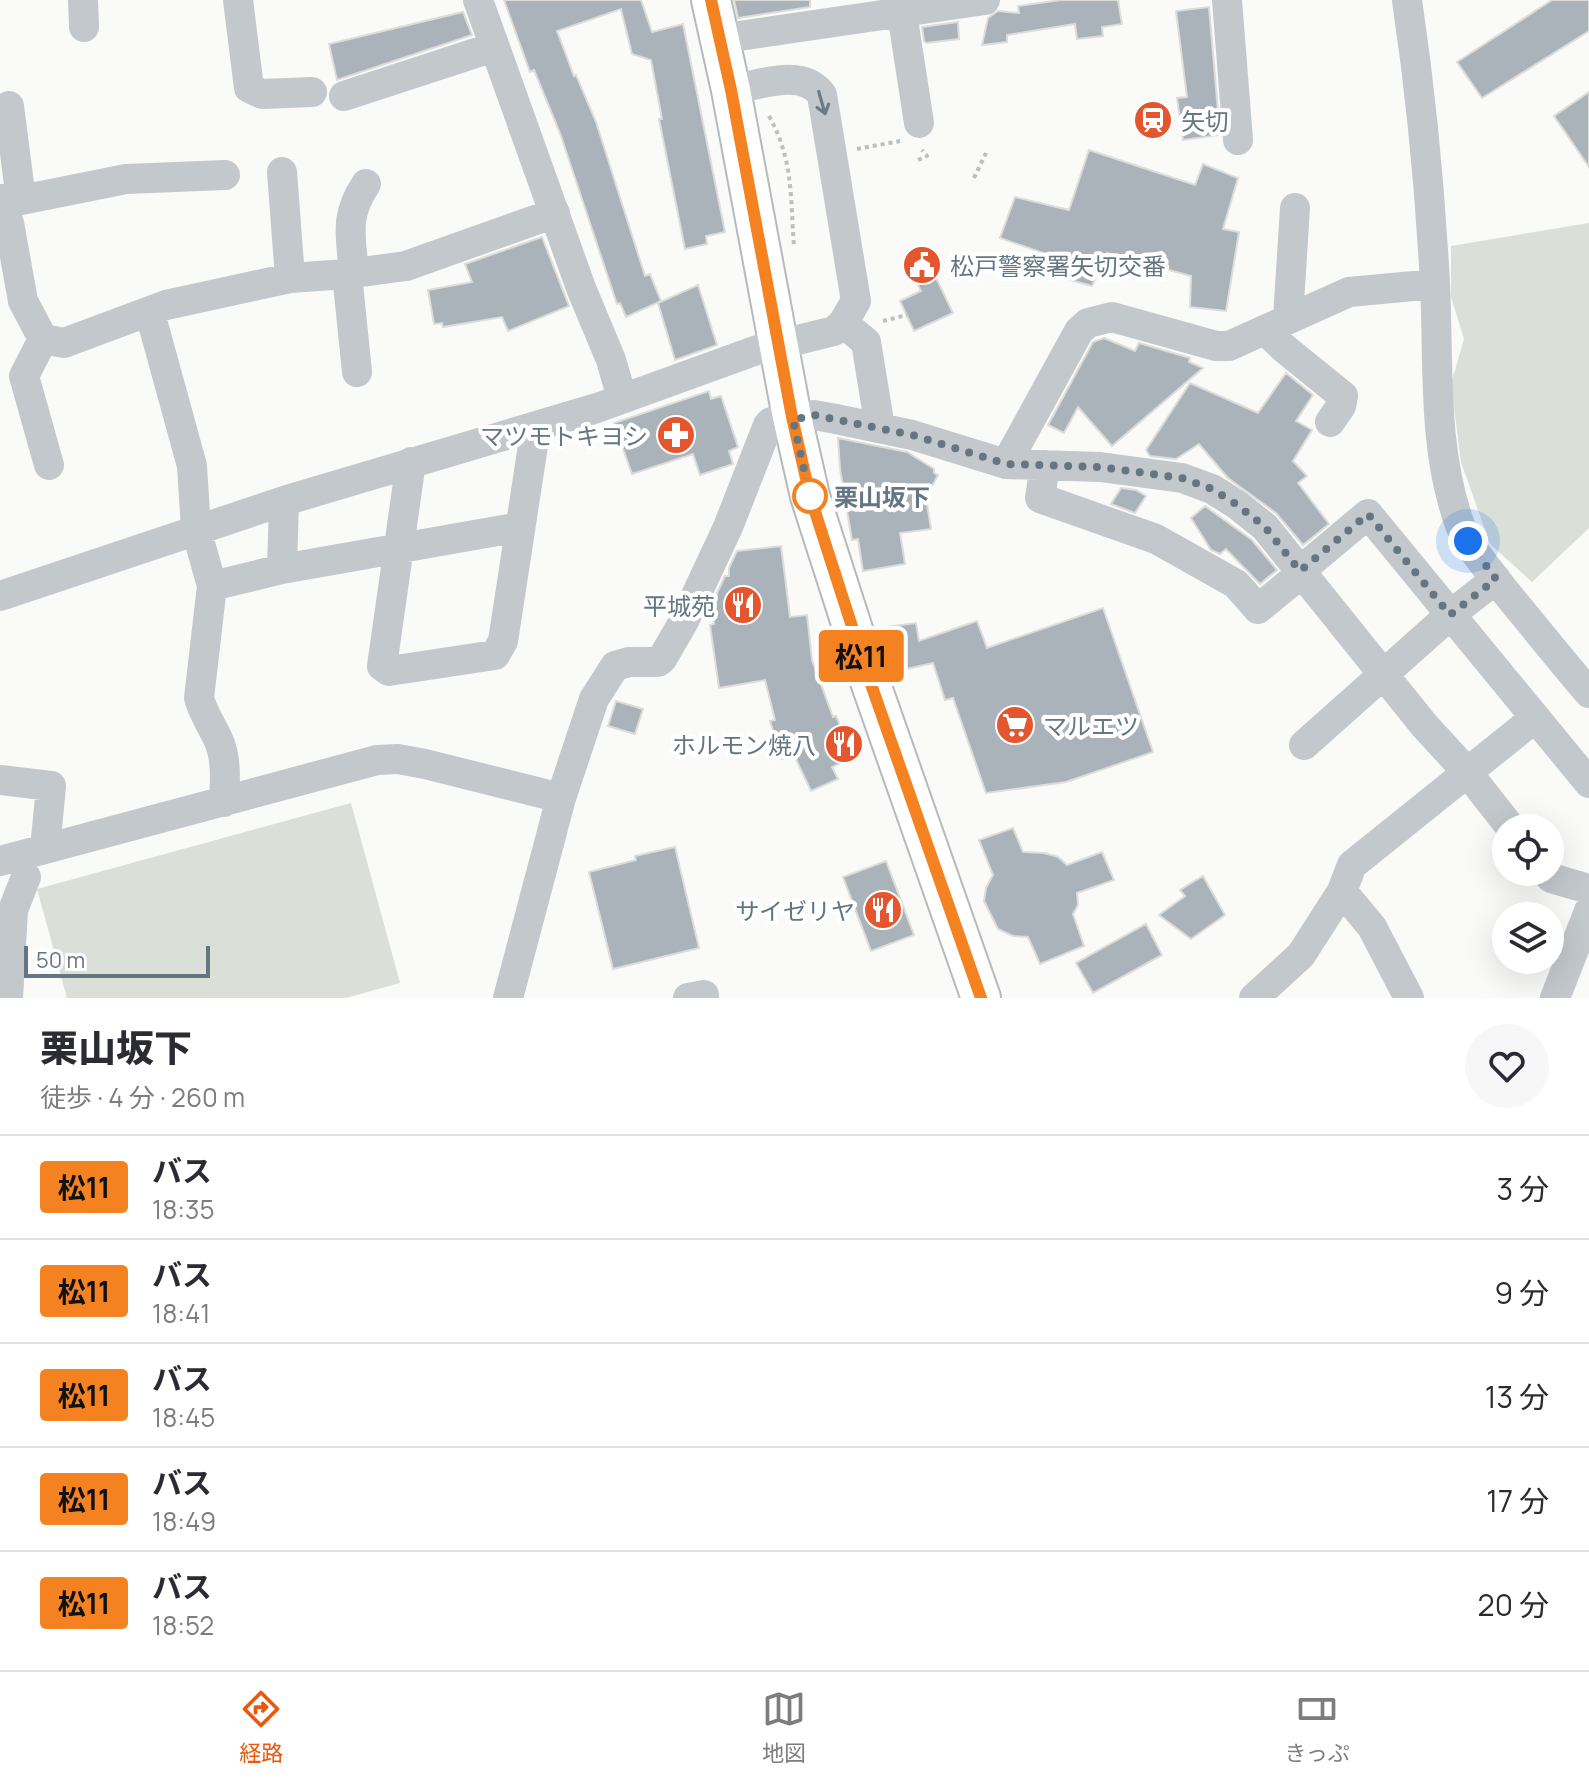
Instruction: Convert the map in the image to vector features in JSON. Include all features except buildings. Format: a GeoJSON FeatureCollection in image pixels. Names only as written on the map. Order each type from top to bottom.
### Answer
{"type":"FeatureCollection","features":[{"type":"Feature","properties":{"kind":"main road"},"geometry":{"type":"LineString","coordinates":[[711,0],[810,496],[981,998]]}},
{"type":"Feature","properties":{"kind":"street"},"geometry":{"type":"LineString","coordinates":[[238,0],[249,88],[262,94],[312,92]]}},
{"type":"Feature","properties":{"kind":"street"},"geometry":{"type":"LineString","coordinates":[[478,0],[611,360],[622,398]]}},
{"type":"Feature","properties":{"kind":"street"},"geometry":{"type":"LineString","coordinates":[[719,39],[901,6],[985,0]]}},
{"type":"Feature","properties":{"kind":"street"},"geometry":{"type":"LineString","coordinates":[[1227,0],[1238,140]]}},
{"type":"Feature","properties":{"kind":"street"},"geometry":{"type":"LineString","coordinates":[[1407,0],[1420,87],[1435,284],[1437,387],[1446,470],[1460,525],[1496,579],[1589,693]]}},
{"type":"Feature","properties":{"kind":"street"},"geometry":{"type":"LineString","coordinates":[[901,6],[914,137]]}},
{"type":"Feature","properties":{"kind":"street"},"geometry":{"type":"LineString","coordinates":[[344,96],[494,47]]}},
{"type":"Feature","properties":{"kind":"street"},"geometry":{"type":"LineString","coordinates":[[0,596],[284,501],[536,426],[778,344],[834,331],[843,323],[856,301],[822,95],[815,85],[803,79],[731,90]]}},
{"type":"Feature","properties":{"kind":"street"},"geometry":{"type":"LineString","coordinates":[[9,106],[9,223],[23,301],[43,339]]}},
{"type":"Feature","properties":{"kind":"street"},"geometry":{"type":"LineString","coordinates":[[282,172],[290,278]]}},
{"type":"Feature","properties":{"kind":"street"},"geometry":{"type":"LineString","coordinates":[[7,201],[126,179],[225,175]]}},
{"type":"Feature","properties":{"kind":"street"},"geometry":{"type":"LineString","coordinates":[[357,372],[350,274],[350,222],[354,203],[366,184]]}},
{"type":"Feature","properties":{"kind":"street"},"geometry":{"type":"LineString","coordinates":[[1295,208],[1277,324],[1285,349],[1343,396],[1341,406],[1330,422]]}},
{"type":"Feature","properties":{"kind":"street"},"geometry":{"type":"LineString","coordinates":[[43,339],[64,343],[175,303],[290,278],[406,266],[555,213]]}},
{"type":"Feature","properties":{"kind":"street"},"geometry":{"type":"LineString","coordinates":[[1006,464],[1079,331],[1088,323],[1112,317],[1216,346],[1229,346],[1349,292],[1435,284]]}},
{"type":"Feature","properties":{"kind":"street"},"geometry":{"type":"LineString","coordinates":[[150,313],[192,466],[196,529],[212,586],[199,698],[202,712],[219,741],[225,770],[224,802]]}},
{"type":"Feature","properties":{"kind":"street"},"geometry":{"type":"LineString","coordinates":[[843,323],[866,342],[880,428]]}},
{"type":"Feature","properties":{"kind":"street"},"geometry":{"type":"LineString","coordinates":[[43,339],[24,376],[49,465]]}},
{"type":"Feature","properties":{"kind":"street"},"geometry":{"type":"LineString","coordinates":[[508,998],[561,798],[594,699],[615,666],[662,659],[684,621],[728,527],[768,425],[792,418],[814,415],[880,428],[1006,464],[1145,471],[1182,478],[1212,489],[1265,527],[1424,725],[1500,814]]}},
{"type":"Feature","properties":{"kind":"street"},"geometry":{"type":"LineString","coordinates":[[411,462],[382,666],[389,671],[495,655],[503,641],[536,426]]}},
{"type":"Feature","properties":{"kind":"street"},"geometry":{"type":"LineString","coordinates":[[1045,465],[1040,498],[1156,539],[1236,584],[1258,609],[1368,514],[1589,783]]}},
{"type":"Feature","properties":{"kind":"street"},"geometry":{"type":"LineString","coordinates":[[282,569],[284,501]]}},
{"type":"Feature","properties":{"kind":"street"},"geometry":{"type":"LineString","coordinates":[[212,586],[282,569],[520,527]]}},
{"type":"Feature","properties":{"kind":"street"},"geometry":{"type":"LineString","coordinates":[[1304,745],[1450,615],[1496,579]]}},
{"type":"Feature","properties":{"kind":"street"},"geometry":{"type":"LineString","coordinates":[[1254,998],[1301,955],[1342,891],[1352,865],[1535,718]]}},
{"type":"Feature","properties":{"kind":"street"},"geometry":{"type":"LineString","coordinates":[[0,861],[377,760],[398,759],[561,798]]}},
{"type":"Feature","properties":{"kind":"street"},"geometry":{"type":"LineString","coordinates":[[0,780],[51,786],[45,849]]}},
{"type":"Feature","properties":{"kind":"street"},"geometry":{"type":"LineString","coordinates":[[8,998],[13,910],[26,877]]}},
{"type":"Feature","properties":{"kind":"street"},"geometry":{"type":"LineString","coordinates":[[1564,882],[1589,889]]}},
{"type":"Feature","properties":{"kind":"street"},"geometry":{"type":"LineString","coordinates":[[1342,891],[1372,927],[1409,998]]}},
{"type":"Feature","properties":{"kind":"street"},"geometry":{"type":"LineString","coordinates":[[1555,998],[1589,911]]}},
{"type":"Feature","properties":{"kind":"path"},"geometry":{"type":"LineString","coordinates":[[766,109],[783,141],[790,175],[795,258]]}},
{"type":"Feature","properties":{"kind":"path"},"geometry":{"type":"LineString","coordinates":[[855,150],[914,137],[927,156],[918,160]]}},
{"type":"Feature","properties":{"kind":"path"},"geometry":{"type":"LineString","coordinates":[[974,178],[986,153]]}},
{"type":"Feature","properties":{"kind":"path"},"geometry":{"type":"LineString","coordinates":[[877,322],[907,315]]}},
{"type":"Feature","properties":{"kind":"shaded area"},"geometry":{"type":"Polygon","coordinates":[[[1589,223],[1589,528],[1532,582],[1490,544],[1461,462],[1451,384],[1464,339],[1451,297],[1451,246],[1589,223]]]}},
{"type":"Feature","properties":{"kind":"shaded area"},"geometry":{"type":"Polygon","coordinates":[[[351,803],[400,983],[346,998],[67,998],[37,889],[351,803]]]}},
{"type":"Feature","properties":{"kind":"bus line","name":"松11"},"geometry":{"type":"LineString","coordinates":[[711,0],[810,496],[866,670],[981,998]]}},
{"type":"Feature","properties":{"kind":"place","name":"矢切"},"geometry":{"type":"Point","coordinates":[1153,120]}},
{"type":"Feature","properties":{"kind":"place","name":"松戸警察署矢切交番"},"geometry":{"type":"Point","coordinates":[922,265]}},
{"type":"Feature","properties":{"kind":"place","name":"マツモトキヨシ"},"geometry":{"type":"Point","coordinates":[676,435]}},
{"type":"Feature","properties":{"kind":"place","name":"栗山坂下"},"geometry":{"type":"Point","coordinates":[810,496]}},
{"type":"Feature","properties":{"kind":"place","name":"平城苑"},"geometry":{"type":"Point","coordinates":[743,605]}},
{"type":"Feature","properties":{"kind":"place","name":"マルエツ"},"geometry":{"type":"Point","coordinates":[1015,725]}},
{"type":"Feature","properties":{"kind":"place","name":"ホルモン焼八"},"geometry":{"type":"Point","coordinates":[844,744]}},
{"type":"Feature","properties":{"kind":"place","name":"サイゼリヤ"},"geometry":{"type":"Point","coordinates":[883,910]}},
{"type":"Feature","properties":{"kind":"route"},"geometry":{"type":"LineString","coordinates":[[810,496],[793,420],[814,415],[912,435],[1006,464],[1100,467],[1182,478],[1212,489],[1236,504],[1265,527],[1300,571],[1368,514],[1450,615],[1496,579],[1468,541]]}}]}
